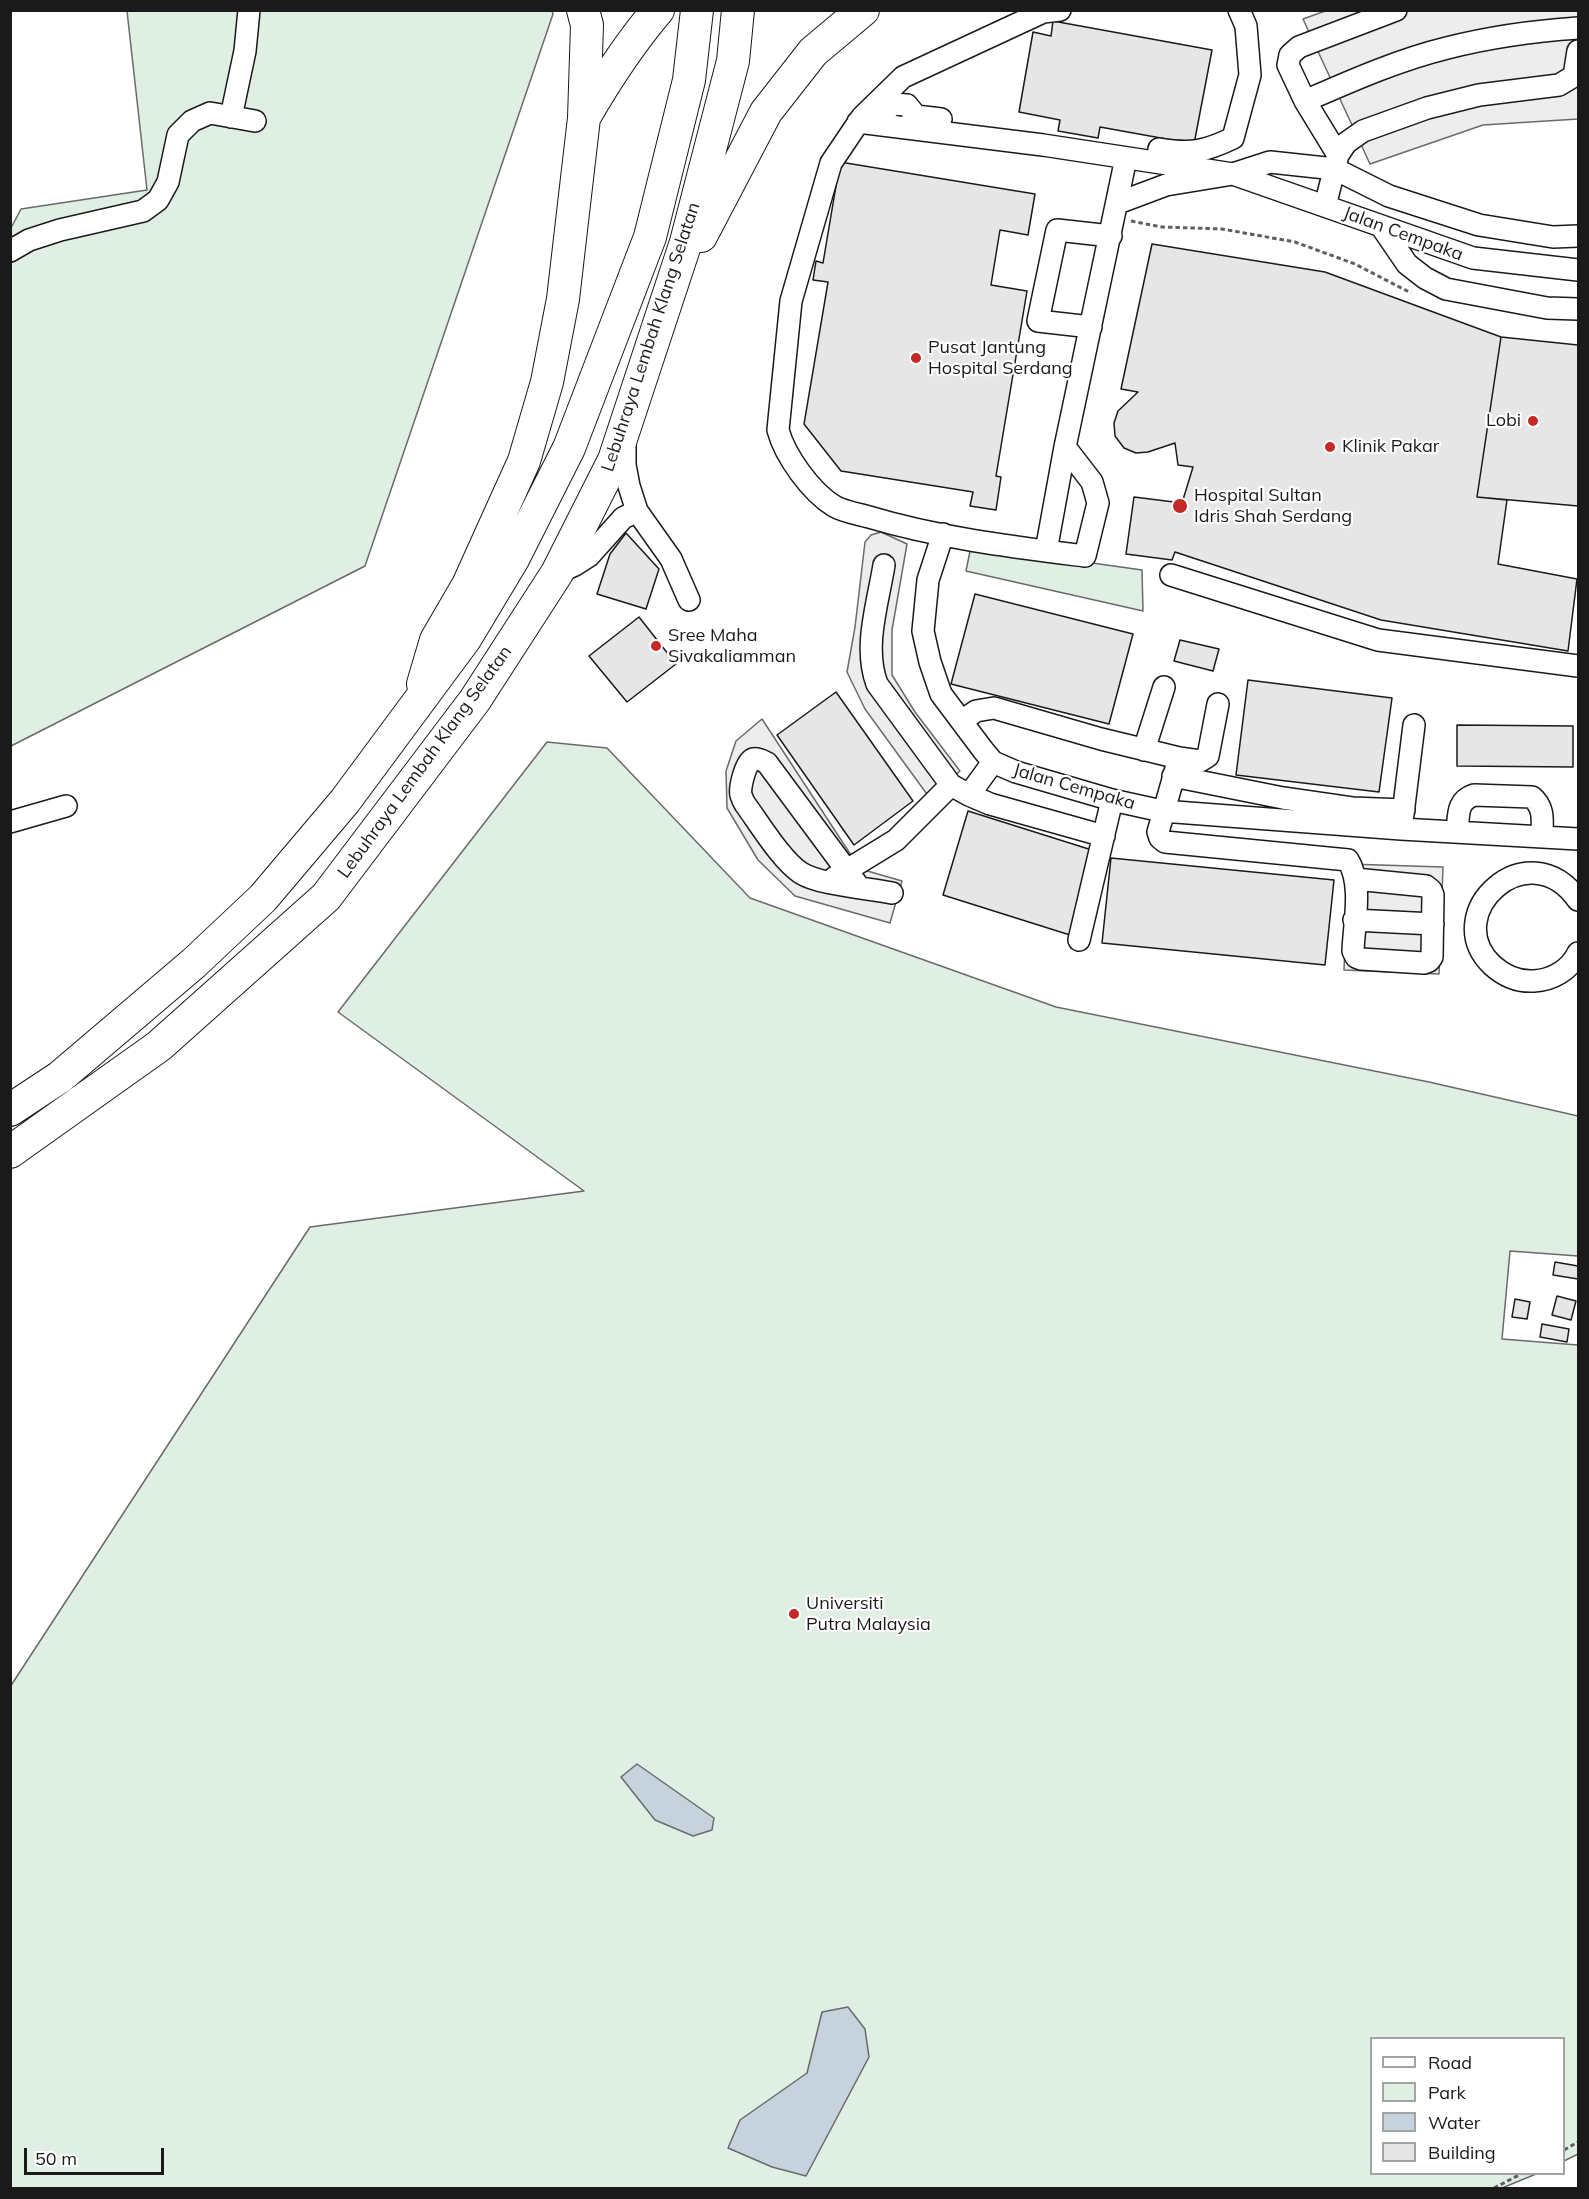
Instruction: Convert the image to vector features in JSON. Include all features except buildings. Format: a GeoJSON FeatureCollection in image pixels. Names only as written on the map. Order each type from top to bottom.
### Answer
{"type":"FeatureCollection","features":[{"type":"Feature","properties":{"kind":"highway"},"geometry":{"type":"LineString","coordinates":[[417,705],[436,640],[468,585],[524,461],[547,382],[562,299],[584,118],[587,25],[583,10]]}},
{"type":"Feature","properties":{"kind":"highway"},"geometry":{"type":"LineString","coordinates":[[584,118],[610,74],[658,10]]}},
{"type":"Feature","properties":{"kind":"highway","name":"Lebuhraya Lembah Klang Selatan"},"geometry":{"type":"LineString","coordinates":[[10,1110],[60,1077],[194,963],[263,898],[345,801],[465,639],[513,560],[568,447],[650,237],[689,80],[697,10]]}},
{"type":"Feature","properties":{"kind":"highway","name":"Lebuhraya Lembah Klang Selatan"},"geometry":{"type":"LineString","coordinates":[[10,1152],[159,1046],[326,897],[475,700],[557,573],[614,460],[686,242],[734,61],[738,10]]}},
{"type":"Feature","properties":{"kind":"highway"},"geometry":{"type":"LineString","coordinates":[[665,305],[766,112],[813,52],[863,10]]}},
{"type":"Feature","properties":{"kind":"street"},"geometry":{"type":"LineString","coordinates":[[231,117],[245,51],[249,10]]}},
{"type":"Feature","properties":{"kind":"street"},"geometry":{"type":"LineString","coordinates":[[1059,10],[1043,12],[903,77],[858,122],[831,163],[791,301],[778,430],[780,440],[804,478],[835,506],[891,524],[1085,556],[1098,502],[1092,482],[1065,447]]}},
{"type":"Feature","properties":{"kind":"street"},"geometry":{"type":"LineString","coordinates":[[884,126],[882,114],[893,104],[907,105],[916,116],[1182,153],[1210,149],[1233,138],[1250,75],[1246,26],[1239,10]]}},
{"type":"Feature","properties":{"kind":"street"},"geometry":{"type":"LineString","coordinates":[[1337,162],[1287,65],[1290,55],[1299,47],[1396,10]]}},
{"type":"Feature","properties":{"kind":"street"},"geometry":{"type":"LineString","coordinates":[[1305,101],[1356,78],[1447,48],[1529,31],[1578,28]]}},
{"type":"Feature","properties":{"kind":"street"},"geometry":{"type":"LineString","coordinates":[[1325,206],[1337,162],[1353,137],[1363,131],[1426,108],[1479,95],[1559,85],[1574,76],[1578,51]]}},
{"type":"Feature","properties":{"kind":"street"},"geometry":{"type":"LineString","coordinates":[[10,252],[29,240],[60,230],[143,211],[158,200],[168,182],[178,135],[192,121],[210,113],[255,121]]}},
{"type":"Feature","properties":{"kind":"street","name":"Jalan Cempaka"},"geometry":{"type":"LineString","coordinates":[[858,122],[1044,145],[1233,174],[1473,258],[1578,270]]}},
{"type":"Feature","properties":{"kind":"street"},"geometry":{"type":"LineString","coordinates":[[1046,551],[1065,447],[1126,158]]}},
{"type":"Feature","properties":{"kind":"street","name":"Jalan Cempaka"},"geometry":{"type":"LineString","coordinates":[[1114,219],[1166,185],[1233,174],[1270,162],[1337,162],[1389,195],[1479,225],[1553,237],[1578,236]]}},
{"type":"Feature","properties":{"kind":"street"},"geometry":{"type":"LineString","coordinates":[[1091,327],[1038,321],[1057,230],[1114,219]]}},
{"type":"Feature","properties":{"kind":"street"},"geometry":{"type":"LineString","coordinates":[[1381,226],[1407,264],[1425,278],[1446,289],[1547,308],[1578,309]]}},
{"type":"Feature","properties":{"kind":"street"},"geometry":{"type":"LineString","coordinates":[[626,424],[625,465],[628,486],[637,511],[671,559],[689,600]]}},
{"type":"Feature","properties":{"kind":"street"},"geometry":{"type":"LineString","coordinates":[[557,573],[575,566],[589,555],[623,518],[637,511]]}},
{"type":"Feature","properties":{"kind":"street","name":"Jalan Cempaka"},"geometry":{"type":"LineString","coordinates":[[943,534],[928,580],[923,631],[941,694],[993,762],[1016,772],[1112,800],[1162,811],[1299,821],[1403,820],[1457,832],[1578,839]]}},
{"type":"Feature","properties":{"kind":"street"},"geometry":{"type":"LineString","coordinates":[[884,565],[870,650],[871,668],[877,684],[960,790],[990,804],[1104,836]]}},
{"type":"Feature","properties":{"kind":"street"},"geometry":{"type":"LineString","coordinates":[[1171,575],[1378,640],[1578,666]]}},
{"type":"Feature","properties":{"kind":"street"},"geometry":{"type":"LineString","coordinates":[[1144,750],[1164,687]]}},
{"type":"Feature","properties":{"kind":"street"},"geometry":{"type":"LineString","coordinates":[[1176,767],[1200,761],[1208,756],[1218,704]]}},
{"type":"Feature","properties":{"kind":"street"},"geometry":{"type":"LineString","coordinates":[[962,721],[976,711],[994,708],[1144,750],[1176,767],[1283,798],[1352,808],[1403,820],[1414,725]]}},
{"type":"Feature","properties":{"kind":"street"},"geometry":{"type":"LineString","coordinates":[[844,880],[767,763],[760,759],[748,762],[741,795],[745,804],[791,865],[809,877],[844,880],[892,892]]}},
{"type":"Feature","properties":{"kind":"street"},"geometry":{"type":"LineString","coordinates":[[844,880],[993,762]]}},
{"type":"Feature","properties":{"kind":"street"},"geometry":{"type":"LineString","coordinates":[[1176,767],[1158,832],[1160,838],[1165,842],[1348,860],[1353,868],[1355,879],[1353,951],[1356,957],[1424,963],[1429,961],[1432,957],[1433,924],[1431,890],[1426,886],[1355,879]]}},
{"type":"Feature","properties":{"kind":"street"},"geometry":{"type":"LineString","coordinates":[[1457,832],[1460,805],[1465,798],[1474,795],[1532,797],[1539,803],[1542,811],[1542,837]]}},
{"type":"Feature","properties":{"kind":"street"},"geometry":{"type":"LineString","coordinates":[[1079,940],[1112,800]]}},
{"type":"Feature","properties":{"kind":"street"},"geometry":{"type":"LineString","coordinates":[[10,822],[66,806]]}},
{"type":"Feature","properties":{"kind":"street"},"geometry":{"type":"LineString","coordinates":[[1292,854],[1299,821]]}},
{"type":"Feature","properties":{"kind":"street"},"geometry":{"type":"LineString","coordinates":[[1578,900],[1570,888],[1555,877],[1536,872],[1517,874],[1500,882],[1486,896],[1479,911],[1476,928],[1479,945],[1487,960],[1499,972],[1515,979],[1532,981],[1549,979],[1564,970],[1578,956]]}},
{"type":"Feature","properties":{"kind":"street"},"geometry":{"type":"LineString","coordinates":[[1354,920],[1433,924]]}},
{"type":"Feature","properties":{"kind":"path"},"geometry":{"type":"LineString","coordinates":[[1114,219],[1162,227],[1222,229],[1295,242],[1355,264],[1410,293],[1446,289]]}},
{"type":"Feature","properties":{"kind":"path"},"geometry":{"type":"LineString","coordinates":[[1494,2188],[1519,2175]]}},
{"type":"Feature","properties":{"kind":"green space"},"geometry":{"type":"Polygon","coordinates":[[[127,11],[552,11],[553,14],[365,566],[11,746],[11,228],[21,209],[147,190],[127,11]]]}},
{"type":"Feature","properties":{"kind":"green space"},"geometry":{"type":"Polygon","coordinates":[[[971,546],[1142,570],[1143,611],[966,571],[971,546]]]}},
{"type":"Feature","properties":{"kind":"green space","name":"Universiti Putra Malaysia"},"geometry":{"type":"Polygon","coordinates":[[[547,742],[607,748],[750,898],[1056,1007],[1429,1082],[1578,1116],[1578,1256],[1510,1251],[1502,1339],[1578,1345],[1578,2154],[1565,2160],[1565,2037],[1370,2037],[1370,2175],[1534,2175],[1502,2188],[11,2188],[10,1687],[310,1227],[584,1191],[338,1012],[547,742]]]}},
{"type":"Feature","properties":{"kind":"shaded area"},"geometry":{"type":"Polygon","coordinates":[[[1328,10],[1578,11],[1578,119],[1483,125],[1370,164],[1303,19],[1328,10]]]}},
{"type":"Feature","properties":{"kind":"shaded area"},"geometry":{"type":"Polygon","coordinates":[[[881,532],[907,544],[892,630],[892,675],[915,712],[960,771],[929,797],[865,709],[847,672],[865,542],[871,535],[881,532]]]}},
{"type":"Feature","properties":{"kind":"shaded area"},"geometry":{"type":"Polygon","coordinates":[[[762,719],[849,852],[864,870],[902,881],[890,923],[795,896],[758,860],[727,808],[726,771],[736,741],[762,719]]]}},
{"type":"Feature","properties":{"kind":"shaded area"},"geometry":{"type":"Polygon","coordinates":[[[1348,864],[1443,867],[1439,974],[1344,970],[1348,864]]]}},
{"type":"Feature","properties":{"kind":"water"},"geometry":{"type":"Polygon","coordinates":[[[637,1764],[714,1818],[712,1830],[693,1836],[655,1820],[621,1777],[637,1764]]]}},
{"type":"Feature","properties":{"kind":"water"},"geometry":{"type":"Polygon","coordinates":[[[848,2007],[865,2029],[869,2057],[806,2176],[772,2167],[728,2148],[740,2120],[807,2073],[822,2012],[848,2007]]]}},
{"type":"Feature","properties":{"kind":"place","name":"Pusat Jantung Hospital Serdang"},"geometry":{"type":"Point","coordinates":[916,358]}},
{"type":"Feature","properties":{"kind":"place","name":"Lobi"},"geometry":{"type":"Point","coordinates":[1533,421]}},
{"type":"Feature","properties":{"kind":"place","name":"Klinik Pakar"},"geometry":{"type":"Point","coordinates":[1330,447]}},
{"type":"Feature","properties":{"kind":"place","name":"Hospital Sultan Idris Shah Serdang"},"geometry":{"type":"Point","coordinates":[1180,506]}},
{"type":"Feature","properties":{"kind":"place","name":"Sree Maha Sivakaliamman"},"geometry":{"type":"Point","coordinates":[656,646]}},
{"type":"Feature","properties":{"kind":"place","name":"Universiti Putra Malaysia"},"geometry":{"type":"Point","coordinates":[794,1614]}}]}
